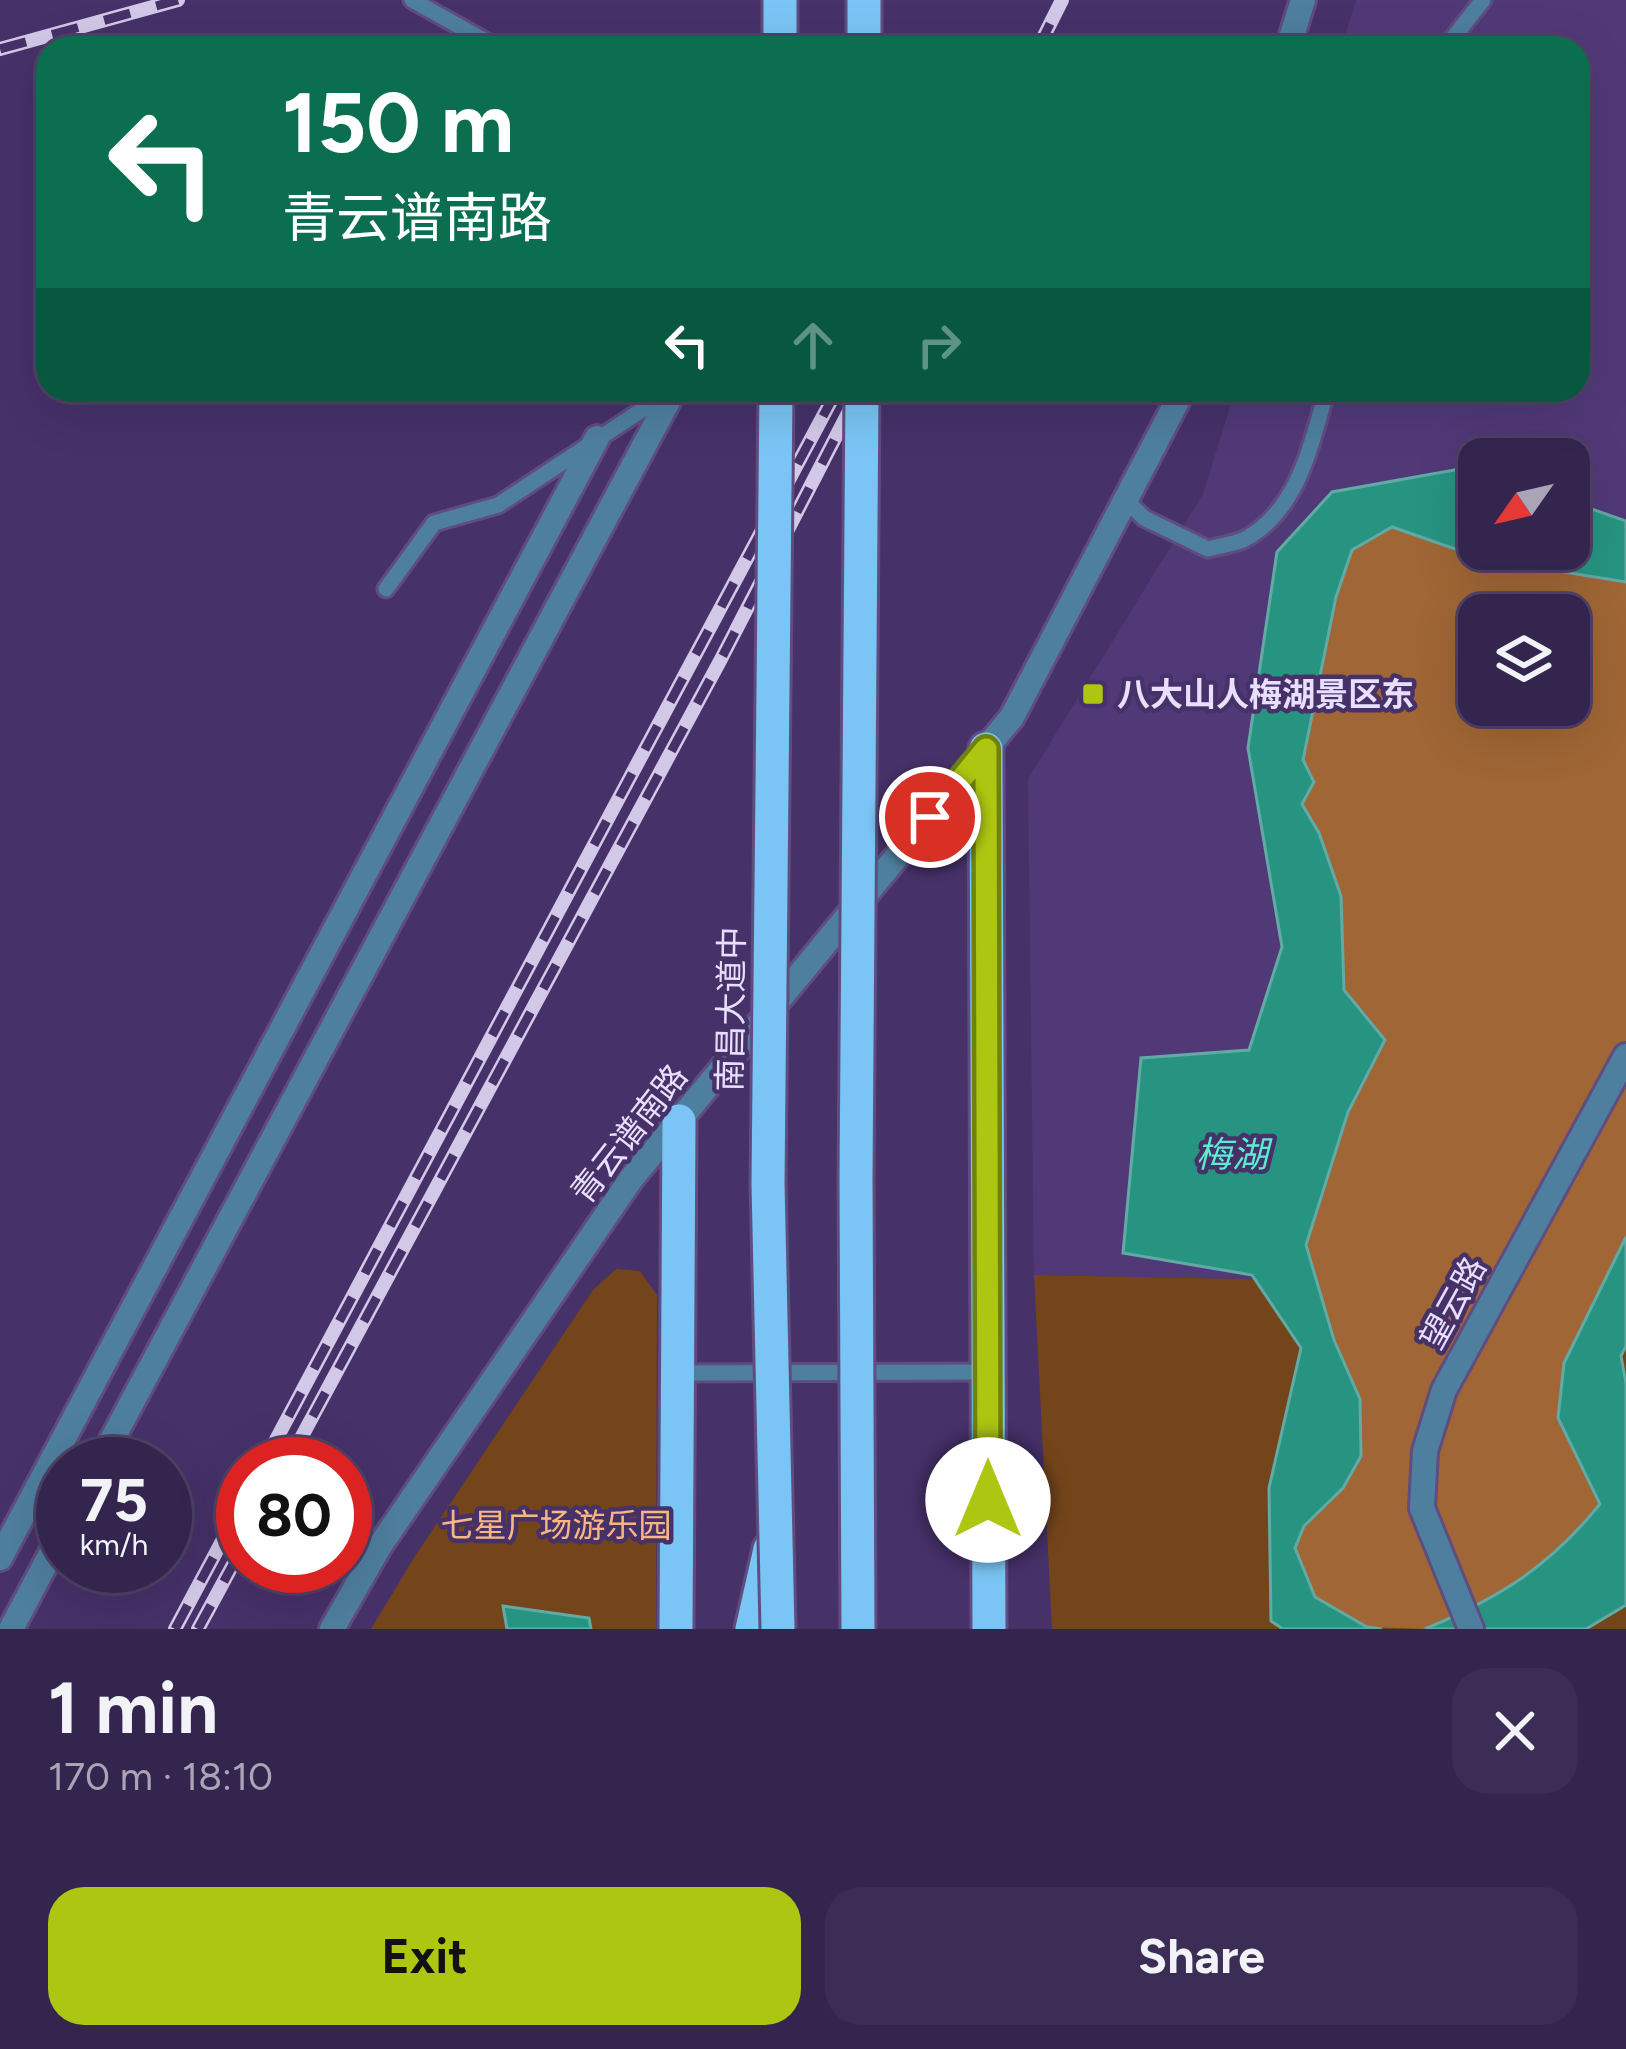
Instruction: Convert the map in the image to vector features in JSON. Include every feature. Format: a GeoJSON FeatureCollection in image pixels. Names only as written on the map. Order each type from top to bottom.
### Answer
{"type":"FeatureCollection","features":[{"type":"Feature","properties":{"kind":"highway"},"geometry":{"type":"LineString","coordinates":[[780,0],[780,36]]}},
{"type":"Feature","properties":{"kind":"highway"},"geometry":{"type":"LineString","coordinates":[[864,0],[864,36]]}},
{"type":"Feature","properties":{"kind":"highway","name":"南昌大道中"},"geometry":{"type":"LineString","coordinates":[[776,402],[768,1184],[778,1629]]}},
{"type":"Feature","properties":{"kind":"highway"},"geometry":{"type":"LineString","coordinates":[[858,1629],[862,402]]}},
{"type":"Feature","properties":{"kind":"highway"},"geometry":{"type":"LineString","coordinates":[[986,749],[989,1629]]}},
{"type":"Feature","properties":{"kind":"highway"},"geometry":{"type":"LineString","coordinates":[[676,1629],[679,1121]]}},
{"type":"Feature","properties":{"kind":"highway"},"geometry":{"type":"LineString","coordinates":[[752,1629],[777,1518]]}},
{"type":"Feature","properties":{"kind":"street"},"geometry":{"type":"LineString","coordinates":[[1292,36],[1303,0]]}},
{"type":"Feature","properties":{"kind":"street"},"geometry":{"type":"LineString","coordinates":[[113,1437],[666,402]]}},
{"type":"Feature","properties":{"kind":"street","name":"青云谱南路"},"geometry":{"type":"LineString","coordinates":[[332,1629],[392,1527],[631,1179],[1012,717],[1177,402]]}},
{"type":"Feature","properties":{"kind":"street"},"geometry":{"type":"LineString","coordinates":[[0,1558],[597,438]]}},
{"type":"Feature","properties":{"kind":"street","name":"望云路"},"geometry":{"type":"LineString","coordinates":[[1472,1629],[1422,1508],[1425,1451],[1444,1390],[1626,1056]]}},
{"type":"Feature","properties":{"kind":"street"},"geometry":{"type":"LineString","coordinates":[[11,1629],[36,1582]]}},
{"type":"Feature","properties":{"kind":"lane"},"geometry":{"type":"LineString","coordinates":[[412,0],[476,36]]}},
{"type":"Feature","properties":{"kind":"lane"},"geometry":{"type":"LineString","coordinates":[[1454,36],[1484,0]]}},
{"type":"Feature","properties":{"kind":"lane"},"geometry":{"type":"LineString","coordinates":[[386,589],[434,524],[498,506],[653,402]]}},
{"type":"Feature","properties":{"kind":"lane"},"geometry":{"type":"LineString","coordinates":[[1127,501],[1144,518],[1208,550],[1245,539],[1282,508],[1306,461],[1324,402]]}},
{"type":"Feature","properties":{"kind":"lane"},"geometry":{"type":"LineString","coordinates":[[678,1373],[988,1372]]}},
{"type":"Feature","properties":{"kind":"shaded area"},"geometry":{"type":"Polygon","coordinates":[[[1356,0],[1626,0],[1626,893],[1410,1282],[1034,1275],[1028,779],[1203,494],[1231,402],[1590,402],[1590,36],[1345,36],[1356,0]]]}},
{"type":"Feature","properties":{"kind":"shaded area"},"geometry":{"type":"Polygon","coordinates":[[[1392,527],[1458,550],[1458,570],[1552,570],[1626,582],[1626,1237],[1614,1258],[1558,1418],[1601,1503],[1537,1571],[1489,1602],[1425,1629],[1367,1627],[1315,1597],[1295,1548],[1304,1526],[1343,1488],[1360,1399],[1334,1340],[1306,1245],[1348,1112],[1385,1040],[1344,990],[1341,896],[1319,833],[1301,804],[1302,760],[1336,597],[1352,550],[1392,527]]]}},
{"type":"Feature","properties":{"kind":"green space"},"geometry":{"type":"Polygon","coordinates":[[[1626,893],[1626,1629],[1052,1629],[1034,1275],[1410,1282],[1626,893]]]}},
{"type":"Feature","properties":{"kind":"green space","name":"七星广场游乐园"},"geometry":{"type":"Polygon","coordinates":[[[616,1269],[640,1271],[657,1295],[656,1629],[371,1629],[593,1290],[616,1269]]]}},
{"type":"Feature","properties":{"kind":"water","name":"梅湖"},"geometry":{"type":"Polygon","coordinates":[[[1458,469],[1458,550],[1392,527],[1352,550],[1336,597],[1303,760],[1314,782],[1302,804],[1319,833],[1341,896],[1344,990],[1385,1040],[1348,1112],[1306,1245],[1334,1340],[1360,1399],[1361,1456],[1343,1488],[1304,1526],[1295,1548],[1315,1597],[1367,1627],[1382,1629],[1283,1629],[1271,1621],[1269,1488],[1301,1348],[1252,1275],[1123,1253],[1141,1058],[1249,1050],[1282,947],[1248,748],[1277,552],[1332,492],[1458,469]]]}},
{"type":"Feature","properties":{"kind":"water","name":"梅湖"},"geometry":{"type":"Polygon","coordinates":[[[1590,508],[1626,521],[1626,582],[1552,570],[1590,570],[1590,508]]]}},
{"type":"Feature","properties":{"kind":"water"},"geometry":{"type":"Polygon","coordinates":[[[1626,1237],[1626,1346],[1621,1356],[1626,1383],[1626,1605],[1586,1629],[1425,1629],[1476,1605],[1542,1563],[1600,1504],[1558,1418],[1564,1363],[1626,1237]]]}},
{"type":"Feature","properties":{"kind":"water"},"geometry":{"type":"Polygon","coordinates":[[[503,1606],[589,1618],[591,1629],[507,1629],[503,1606]]]}},
{"type":"Feature","properties":{"kind":"railway"},"geometry":{"type":"LineString","coordinates":[[47,36],[178,0]]}},
{"type":"Feature","properties":{"kind":"railway"},"geometry":{"type":"LineString","coordinates":[[1044,36],[1062,0]]}},
{"type":"Feature","properties":{"kind":"railway"},"geometry":{"type":"LineString","coordinates":[[0,49],[36,39]]}},
{"type":"Feature","properties":{"kind":"railway"},"geometry":{"type":"LineString","coordinates":[[277,1437],[831,402]]}},
{"type":"Feature","properties":{"kind":"railway"},"geometry":{"type":"LineString","coordinates":[[302,1437],[720,661],[854,402]]}},
{"type":"Feature","properties":{"kind":"railway"},"geometry":{"type":"LineString","coordinates":[[175,1629],[216,1552]]}},
{"type":"Feature","properties":{"kind":"railway"},"geometry":{"type":"LineString","coordinates":[[198,1629],[218,1593]]}},
{"type":"Feature","properties":{"kind":"place","name":"八大山人梅湖景区东"},"geometry":{"type":"Point","coordinates":[1093,694]}},
{"type":"Feature","properties":{"kind":"route"},"geometry":{"type":"LineString","coordinates":[[930,817],[986,749],[988,1500]]}}]}
